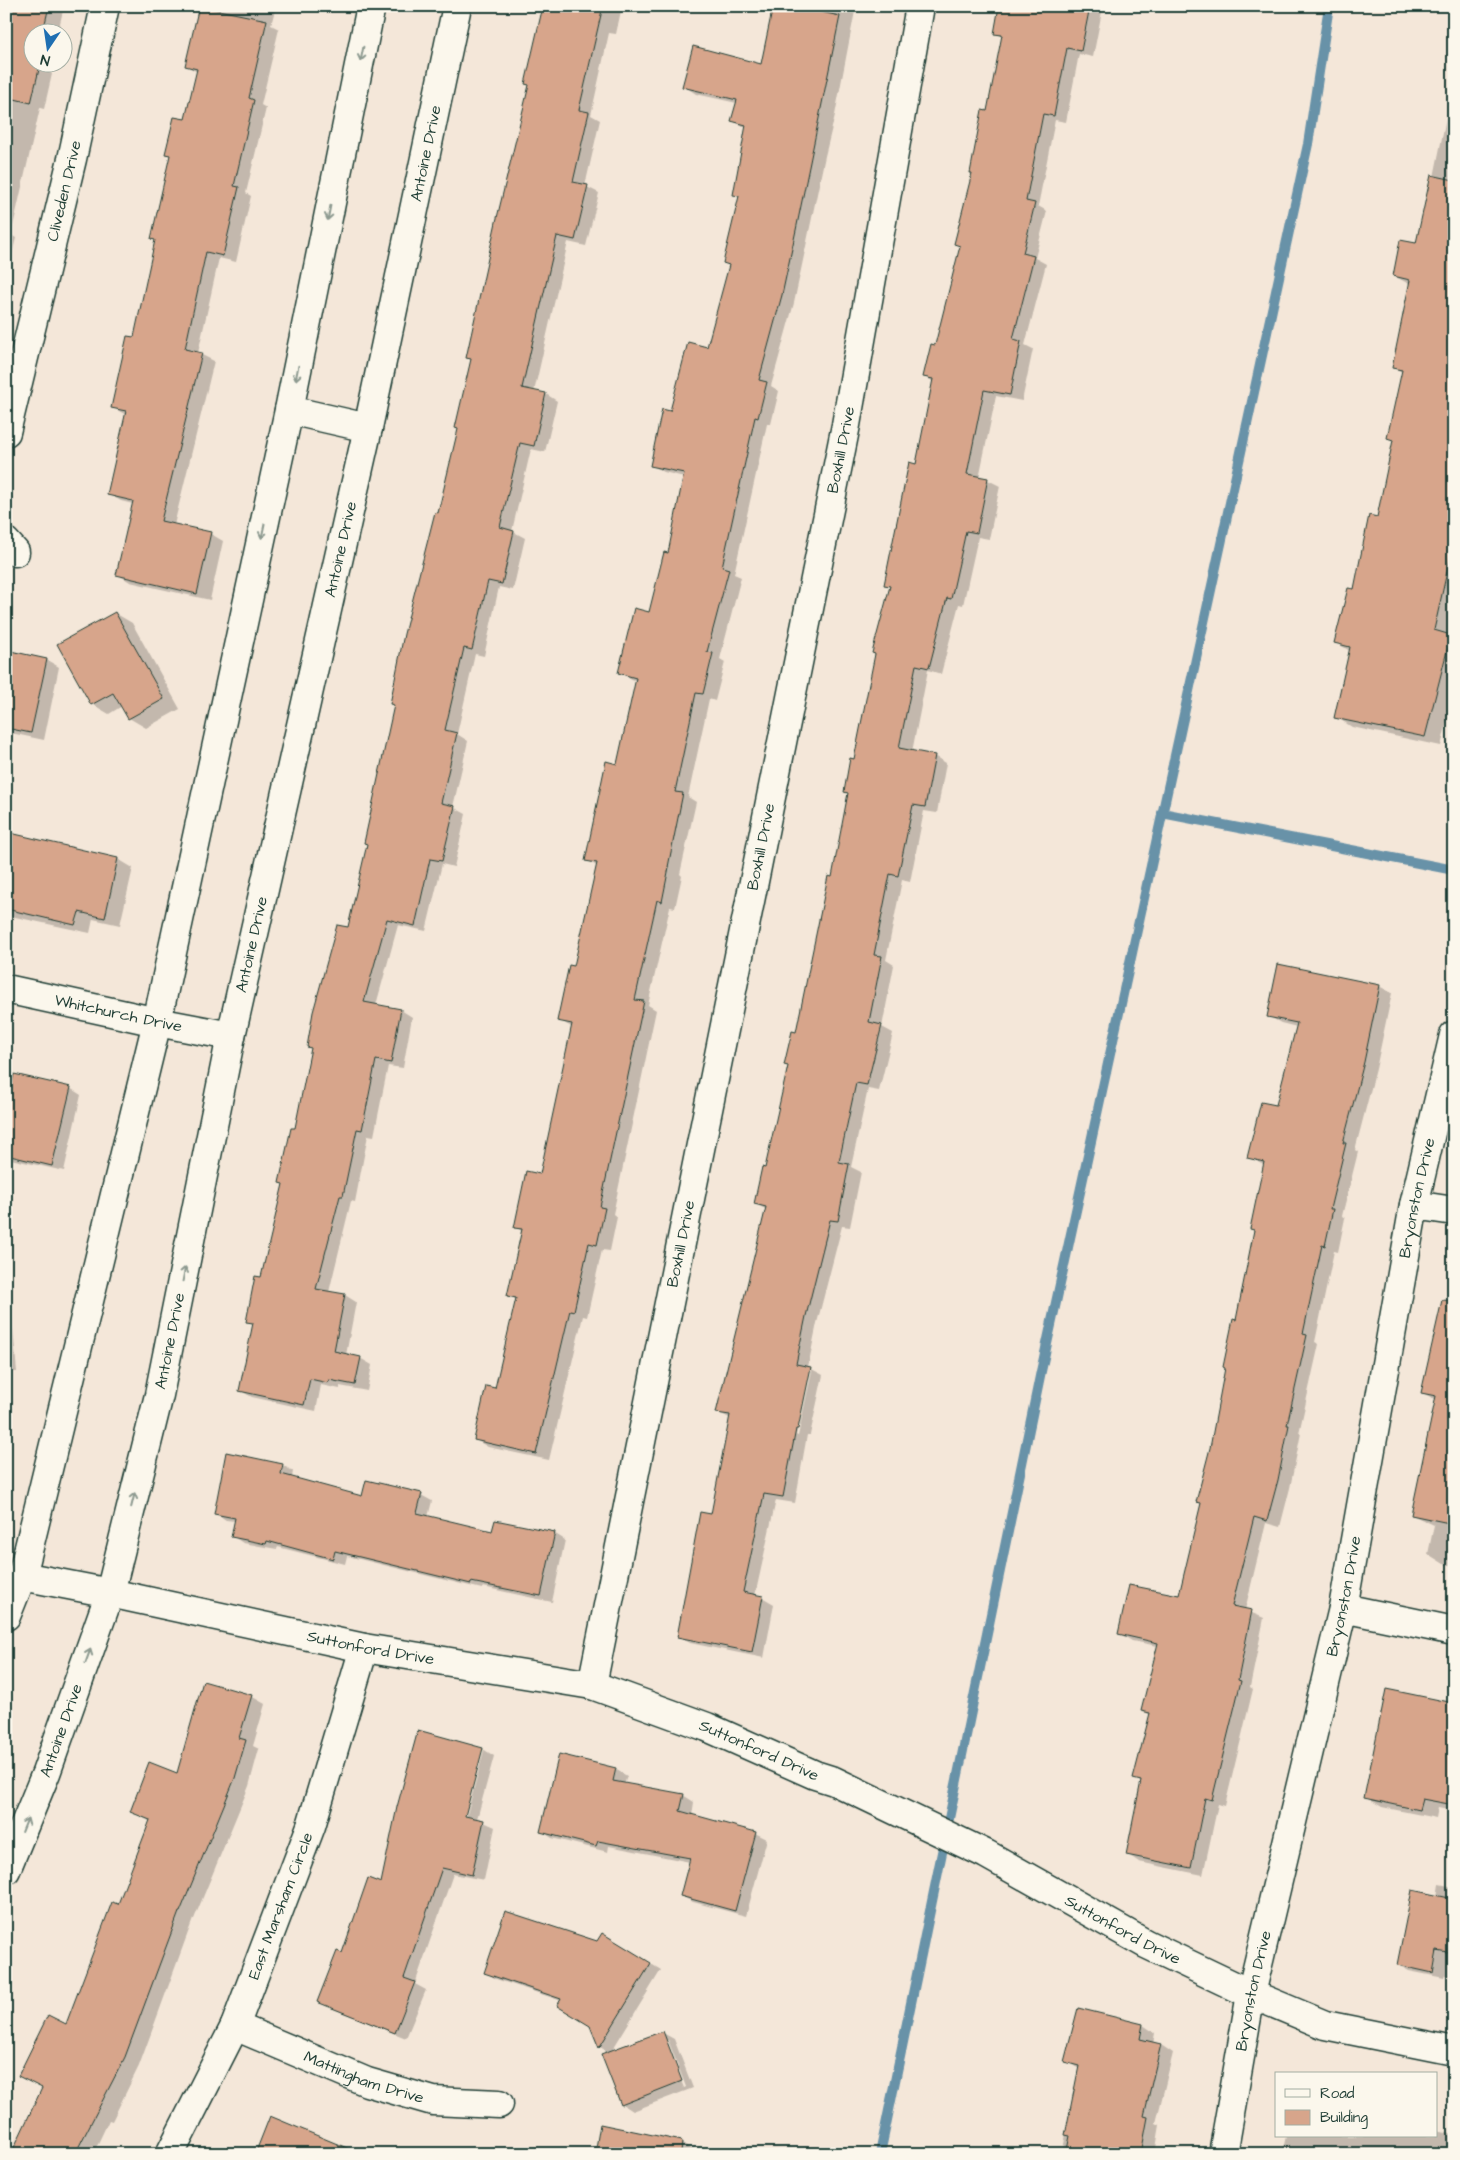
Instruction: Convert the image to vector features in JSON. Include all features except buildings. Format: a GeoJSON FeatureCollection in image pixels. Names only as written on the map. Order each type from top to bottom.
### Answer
{"type":"FeatureCollection","features":[{"type":"Feature","properties":{"kind":"street","name":"Cliveden Drive"},"geometry":{"type":"LineString","coordinates":[[6,432],[72,159],[104,6]]}},
{"type":"Feature","properties":{"kind":"street"},"geometry":{"type":"LineString","coordinates":[[6,1616],[22,1576],[157,1022],[289,410],[372,6]]}},
{"type":"Feature","properties":{"kind":"street","name":"Antoine Drive"},"geometry":{"type":"LineString","coordinates":[[6,1870],[46,1773],[110,1593],[159,1395],[232,1036],[368,428],[457,6]]}},
{"type":"Feature","properties":{"kind":"street","name":"Boxhill Drive"},"geometry":{"type":"LineString","coordinates":[[592,1685],[846,426],[920,6]]}},
{"type":"Feature","properties":{"kind":"street"},"geometry":{"type":"LineString","coordinates":[[289,410],[368,428]]}},
{"type":"Feature","properties":{"kind":"street","name":"Whitchurch Drive"},"geometry":{"type":"LineString","coordinates":[[6,989],[157,1022],[232,1036]]}},
{"type":"Feature","properties":{"kind":"street","name":"Bryonston Drive"},"geometry":{"type":"LineString","coordinates":[[1223,2154],[1251,1994],[1343,1608],[1414,1205],[1454,1035]]}},
{"type":"Feature","properties":{"kind":"street"},"geometry":{"type":"LineString","coordinates":[[1414,1205],[1454,1211]]}},
{"type":"Feature","properties":{"kind":"street","name":"Suttonford Drive"},"geometry":{"type":"LineString","coordinates":[[22,1576],[364,1648],[592,1685],[707,1727],[815,1775],[834,1781],[986,1854],[1146,1944],[1251,1994],[1325,2025],[1454,2051]]}},
{"type":"Feature","properties":{"kind":"street"},"geometry":{"type":"LineString","coordinates":[[1343,1608],[1454,1631]]}},
{"type":"Feature","properties":{"kind":"street","name":"East Marsham Circle"},"geometry":{"type":"LineString","coordinates":[[170,2154],[235,2026],[311,1826],[364,1648]]}},
{"type":"Feature","properties":{"kind":"street","name":"Mattingham Drive"},"geometry":{"type":"LineString","coordinates":[[235,2026],[367,2082],[433,2101],[499,2104]]}},
{"type":"Feature","properties":{"kind":"waterway"},"geometry":{"type":"LineString","coordinates":[[880,2154],[1040,1376],[1308,144],[1329,6]]}},
{"type":"Feature","properties":{"kind":"waterway"},"geometry":{"type":"LineString","coordinates":[[1162,813],[1454,870]]}}]}
